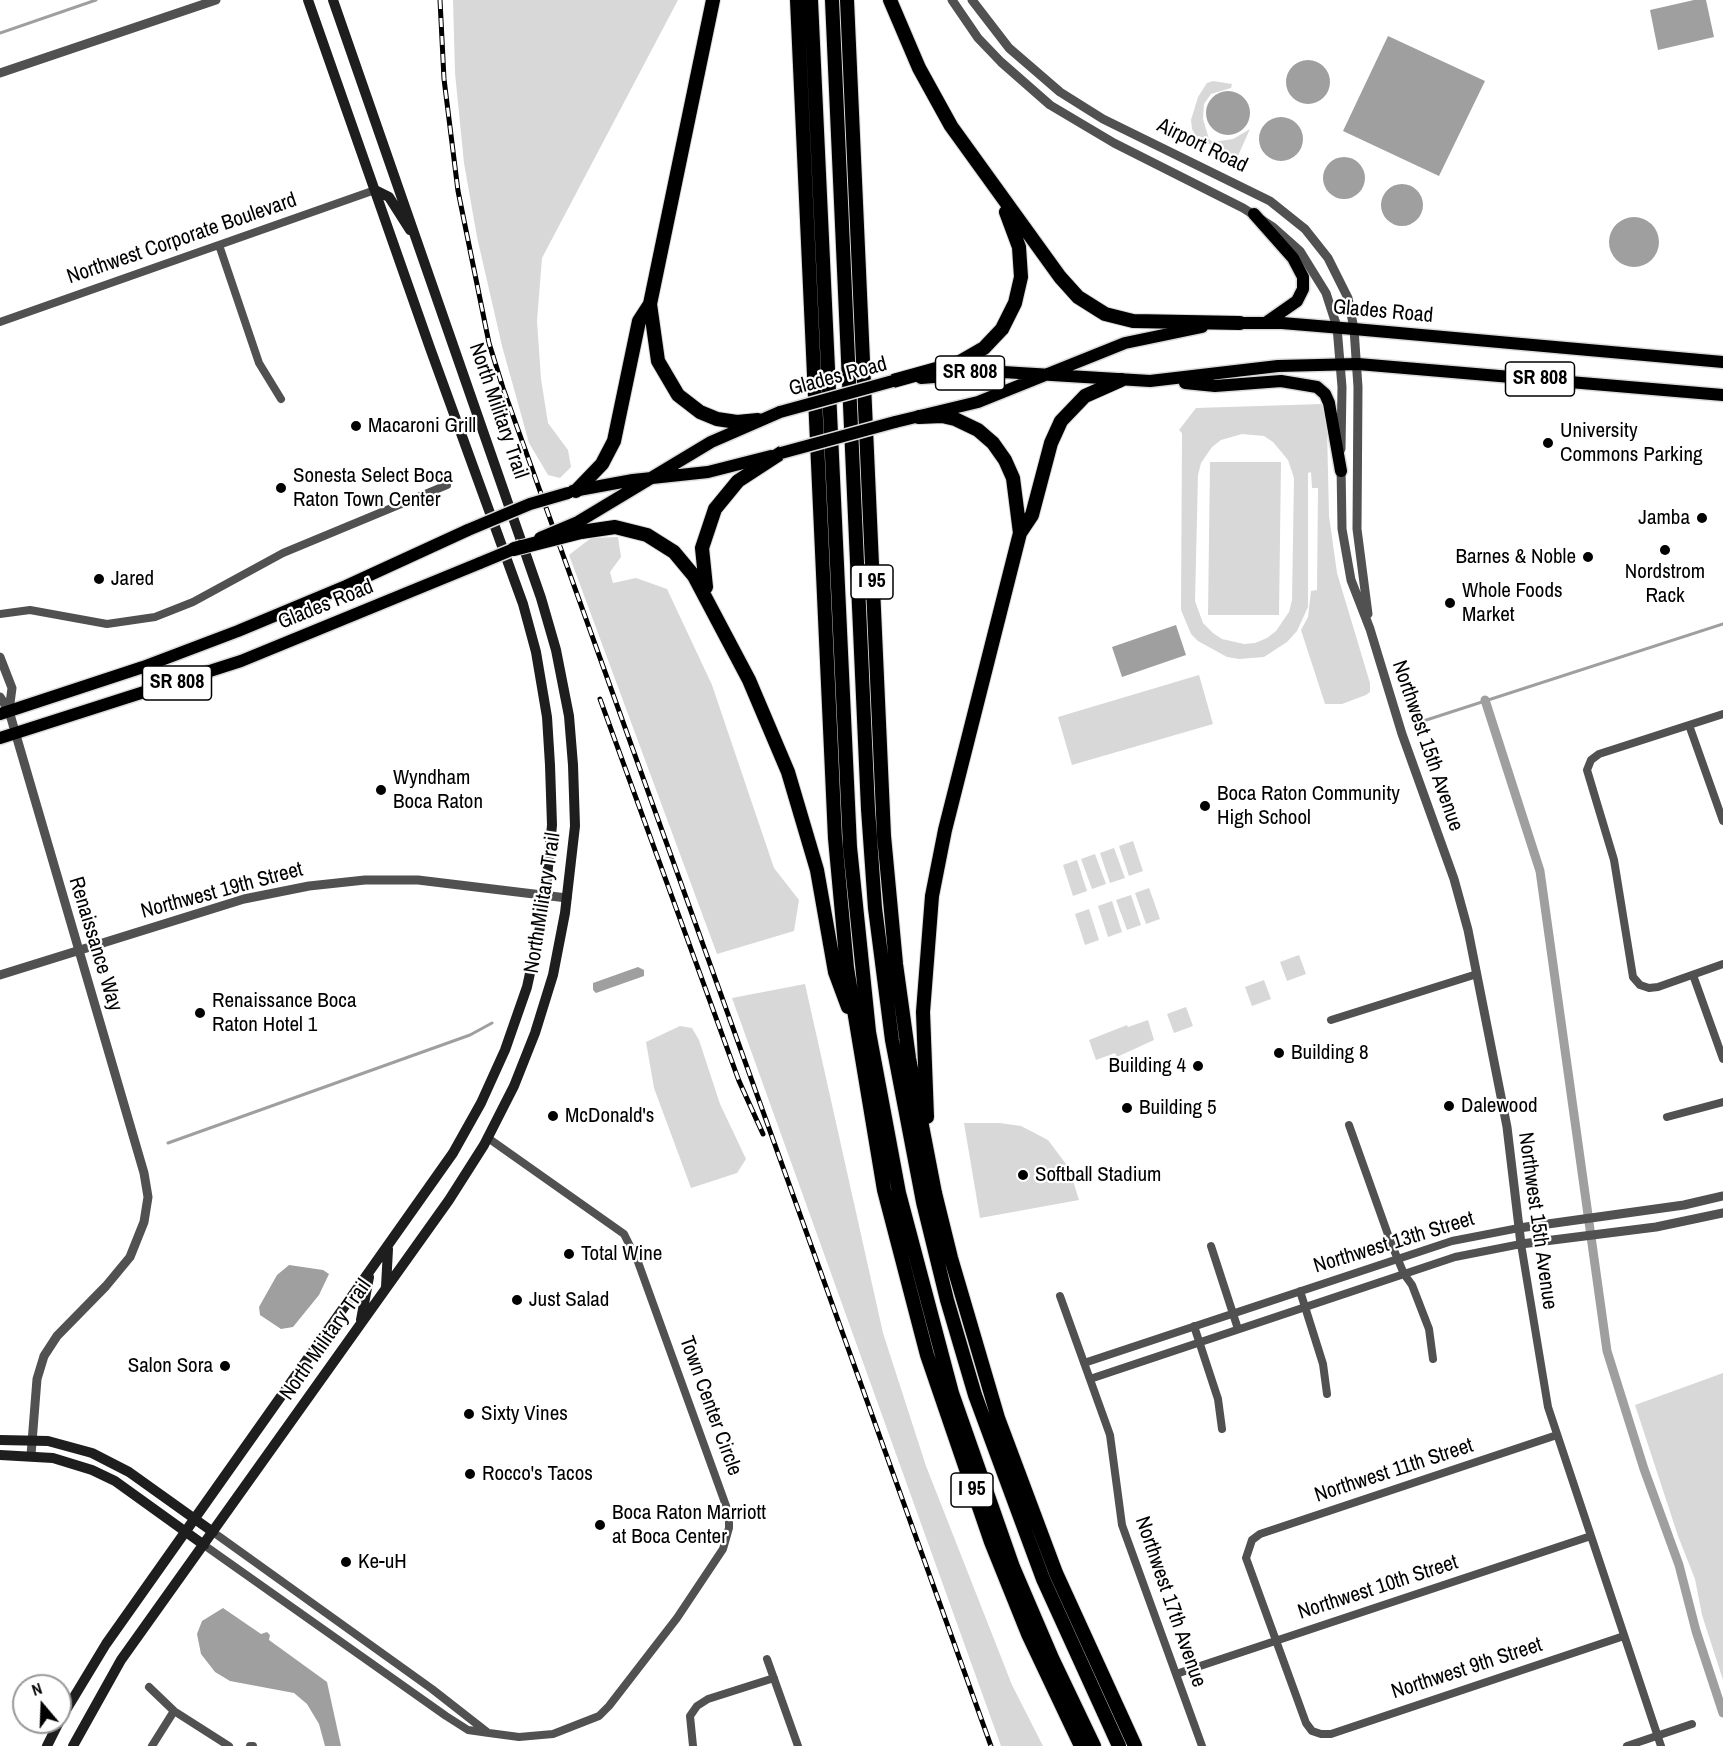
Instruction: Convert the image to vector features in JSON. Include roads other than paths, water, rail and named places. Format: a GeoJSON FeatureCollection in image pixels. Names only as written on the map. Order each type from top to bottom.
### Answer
{"type":"FeatureCollection","features":[{"type":"Feature","properties":{"kind":"highway"},"geometry":{"type":"LineString","coordinates":[[713,0],[650,304],[658,361],[678,395],[700,412],[717,419],[737,422],[758,420]]}},
{"type":"Feature","properties":{"kind":"highway","name":"I 95"},"geometry":{"type":"LineString","coordinates":[[797,0],[837,861],[847,968],[884,1190],[927,1355],[968,1481],[1003,1572],[1081,1746]]}},
{"type":"Feature","properties":{"kind":"highway"},"geometry":{"type":"LineString","coordinates":[[811,0],[849,835],[869,1032],[902,1203],[933,1328],[961,1421],[1013,1567],[1052,1658],[1094,1746]]}},
{"type":"Feature","properties":{"kind":"highway"},"geometry":{"type":"LineString","coordinates":[[832,0],[869,820],[875,908],[892,1040],[925,1213],[975,1395],[1043,1579],[1119,1746]]}},
{"type":"Feature","properties":{"kind":"highway","name":"I 95"},"geometry":{"type":"LineString","coordinates":[[847,0],[884,836],[901,1007],[929,1162],[959,1289],[1012,1459],[1077,1624],[1135,1746]]}},
{"type":"Feature","properties":{"kind":"highway"},"geometry":{"type":"LineString","coordinates":[[890,0],[934,96],[995,189],[1066,285],[1098,311],[1133,321],[1240,323]]}},
{"type":"Feature","properties":{"kind":"highway"},"geometry":{"type":"LineString","coordinates":[[893,381],[950,366],[967,358],[990,343],[1007,321],[1018,294],[1021,257],[1014,229],[995,189]]}},
{"type":"Feature","properties":{"kind":"highway"},"geometry":{"type":"LineString","coordinates":[[572,492],[593,476],[611,447],[639,321],[650,304]]}},
{"type":"Feature","properties":{"kind":"highway"},"geometry":{"type":"LineString","coordinates":[[929,1162],[923,1012],[931,904],[945,830],[1020,533],[1032,515],[1051,443],[1061,421],[1085,396],[1121,380]]}},
{"type":"Feature","properties":{"kind":"highway"},"geometry":{"type":"LineString","coordinates":[[919,417],[955,419],[978,430],[993,443],[1005,460],[1013,478],[1020,533]]}},
{"type":"Feature","properties":{"kind":"highway"},"geometry":{"type":"LineString","coordinates":[[717,618],[702,568],[702,548],[707,525],[715,509],[732,487],[781,453]]}},
{"type":"Feature","properties":{"kind":"highway"},"geometry":{"type":"LineString","coordinates":[[514,549],[579,527],[621,528],[641,532],[661,542],[690,570],[717,618],[762,709],[788,772],[817,870],[838,983],[859,1038]]}},
{"type":"Feature","properties":{"kind":"main road","name":"North Military Trail"},"geometry":{"type":"LineString","coordinates":[[72,1701],[106,1644],[453,1153],[492,1080],[526,987],[546,895],[552,825],[550,765],[547,717],[536,652],[523,604],[308,0]]}},
{"type":"Feature","properties":{"kind":"main road","name":"North Military Trail"},"geometry":{"type":"LineString","coordinates":[[73,1746],[121,1660],[449,1200],[488,1138],[518,1076],[543,1010],[556,958],[567,898],[575,826],[573,765],[569,716],[556,650],[542,598],[333,0]]}},
{"type":"Feature","properties":{"kind":"main road"},"geometry":{"type":"LineString","coordinates":[[375,190],[389,197],[422,251]]}},
{"type":"Feature","properties":{"kind":"main road"},"geometry":{"type":"LineString","coordinates":[[1254,214],[1293,258],[1303,277],[1303,290],[1297,302],[1266,322]]}},
{"type":"Feature","properties":{"kind":"main road","name":"Glades Road"},"geometry":{"type":"LineString","coordinates":[[4,712],[144,667],[238,631],[346,586],[530,504],[572,492],[654,478],[708,472],[978,402],[1095,353],[1141,339],[1194,327],[1266,322],[1723,362]]}},
{"type":"Feature","properties":{"kind":"main road","name":"Glades Road"},"geometry":{"type":"LineString","coordinates":[[579,527],[705,445],[758,420],[893,381],[984,372],[1121,380],[1166,380],[1270,367],[1358,364],[1723,395]]}},
{"type":"Feature","properties":{"kind":"main road"},"geometry":{"type":"LineString","coordinates":[[1166,380],[1215,386],[1281,381],[1317,387],[1325,394],[1329,403],[1341,471]]}},
{"type":"Feature","properties":{"kind":"main road","name":"Glades Road"},"geometry":{"type":"LineString","coordinates":[[0,738],[241,661],[514,549]]}},
{"type":"Feature","properties":{"kind":"main road"},"geometry":{"type":"LineString","coordinates":[[386,1289],[388,1248]]}},
{"type":"Feature","properties":{"kind":"main road"},"geometry":{"type":"LineString","coordinates":[[361,1324],[370,1273]]}},
{"type":"Feature","properties":{"kind":"main road"},"geometry":{"type":"LineString","coordinates":[[0,1440],[32,1440],[63,1444],[106,1459],[213,1532]]}},
{"type":"Feature","properties":{"kind":"main road"},"geometry":{"type":"LineString","coordinates":[[0,1455],[31,1455],[67,1461],[92,1470],[115,1481],[204,1545]]}},
{"type":"Feature","properties":{"kind":"street"},"geometry":{"type":"LineString","coordinates":[[0,73],[216,0]]}},
{"type":"Feature","properties":{"kind":"street","name":"Airport Road"},"geometry":{"type":"LineString","coordinates":[[952,0],[978,38],[1001,62],[1050,105],[1121,147],[1254,214],[1284,236],[1306,260],[1326,293],[1336,327],[1341,364]]}},
{"type":"Feature","properties":{"kind":"street","name":"Airport Road"},"geometry":{"type":"LineString","coordinates":[[972,0],[1009,48],[1059,92],[1103,119],[1260,195],[1296,221],[1322,249],[1340,279],[1350,305],[1358,364]]}},
{"type":"Feature","properties":{"kind":"street","name":"Northwest Corporate Boulevard"},"geometry":{"type":"LineString","coordinates":[[0,322],[375,190]]}},
{"type":"Feature","properties":{"kind":"street"},"geometry":{"type":"LineString","coordinates":[[219,245],[259,363],[281,399]]}},
{"type":"Feature","properties":{"kind":"street","name":"Northwest 15th Avenue"},"geometry":{"type":"LineString","coordinates":[[1341,364],[1341,518],[1346,558],[1354,591],[1370,629],[1402,734],[1460,898],[1507,1128],[1521,1244],[1543,1388],[1660,1746]]}},
{"type":"Feature","properties":{"kind":"street","name":"Northwest 15th Avenue"},"geometry":{"type":"LineString","coordinates":[[1358,364],[1357,530],[1370,629]]}},
{"type":"Feature","properties":{"kind":"street"},"geometry":{"type":"LineString","coordinates":[[0,614],[30,610],[107,624],[155,617],[193,602],[268,560],[447,485]]}},
{"type":"Feature","properties":{"kind":"street"},"geometry":{"type":"LineString","coordinates":[[0,657],[12,688],[4,712]]}},
{"type":"Feature","properties":{"kind":"street"},"geometry":{"type":"LineString","coordinates":[[0,697],[4,712]]}},
{"type":"Feature","properties":{"kind":"street","name":"Renaissance Way"},"geometry":{"type":"LineString","coordinates":[[4,712],[15,734],[141,1164],[148,1197],[141,1231],[125,1264],[62,1331],[44,1356],[37,1379],[31,1455]]}},
{"type":"Feature","properties":{"kind":"street"},"geometry":{"type":"LineString","coordinates":[[1723,714],[1599,754],[1591,760],[1587,770],[1614,860],[1633,978],[1640,985],[1649,988],[1665,985],[1723,964]]}},
{"type":"Feature","properties":{"kind":"street"},"geometry":{"type":"LineString","coordinates":[[1689,725],[1723,821]]}},
{"type":"Feature","properties":{"kind":"street","name":"Northwest 19th Street"},"geometry":{"type":"LineString","coordinates":[[0,975],[255,897],[347,881],[436,881],[567,898]]}},
{"type":"Feature","properties":{"kind":"street"},"geometry":{"type":"LineString","coordinates":[[1331,1020],[1477,974]]}},
{"type":"Feature","properties":{"kind":"street"},"geometry":{"type":"LineString","coordinates":[[1693,975],[1723,1059]]}},
{"type":"Feature","properties":{"kind":"street"},"geometry":{"type":"LineString","coordinates":[[1667,1117],[1723,1102]]}},
{"type":"Feature","properties":{"kind":"street"},"geometry":{"type":"LineString","coordinates":[[1349,1125],[1404,1274],[1412,1285],[1429,1329],[1433,1359]]}},
{"type":"Feature","properties":{"kind":"street","name":"Town Center Circle"},"geometry":{"type":"LineString","coordinates":[[204,1545],[468,1730],[519,1737],[553,1734],[586,1723],[604,1711],[677,1618],[720,1555],[726,1542],[728,1507],[629,1240],[624,1234],[488,1138]]}},
{"type":"Feature","properties":{"kind":"street","name":"Northwest 13th Street"},"geometry":{"type":"LineString","coordinates":[[1084,1363],[1460,1239],[1519,1228],[1684,1205],[1723,1196]]}},
{"type":"Feature","properties":{"kind":"street","name":"Northwest 13th Street"},"geometry":{"type":"LineString","coordinates":[[1090,1379],[1464,1254],[1609,1233],[1723,1213]]}},
{"type":"Feature","properties":{"kind":"street"},"geometry":{"type":"LineString","coordinates":[[1210,1246],[1238,1329]]}},
{"type":"Feature","properties":{"kind":"street"},"geometry":{"type":"LineString","coordinates":[[1300,1291],[1323,1364],[1328,1394]]}},
{"type":"Feature","properties":{"kind":"street","name":"Northwest 17th Avenue"},"geometry":{"type":"LineString","coordinates":[[1060,1296],[1110,1435],[1122,1525],[1202,1746]]}},
{"type":"Feature","properties":{"kind":"street"},"geometry":{"type":"LineString","coordinates":[[1194,1326],[1218,1399],[1222,1429]]}},
{"type":"Feature","properties":{"kind":"street","name":"Northwest 11th Street"},"geometry":{"type":"LineString","coordinates":[[1276,1640],[1246,1558],[1247,1547],[1260,1534],[1557,1436]]}},
{"type":"Feature","properties":{"kind":"street"},"geometry":{"type":"LineString","coordinates":[[213,1532],[432,1689],[489,1733]]}},
{"type":"Feature","properties":{"kind":"street","name":"Northwest 10th Street"},"geometry":{"type":"LineString","coordinates":[[1176,1674],[1591,1536]]}},
{"type":"Feature","properties":{"kind":"street","name":"Northwest 9th Street"},"geometry":{"type":"LineString","coordinates":[[1276,1640],[1306,1723],[1312,1731],[1331,1734],[1624,1636]]}},
{"type":"Feature","properties":{"kind":"street"},"geometry":{"type":"LineString","coordinates":[[767,1659],[798,1746]]}},
{"type":"Feature","properties":{"kind":"street"},"geometry":{"type":"LineString","coordinates":[[693,1746],[690,1716],[697,1706],[708,1699],[774,1678]]}},
{"type":"Feature","properties":{"kind":"street"},"geometry":{"type":"LineString","coordinates":[[149,1687],[174,1711],[229,1746]]}},
{"type":"Feature","properties":{"kind":"street"},"geometry":{"type":"LineString","coordinates":[[152,1746],[174,1711]]}},
{"type":"Feature","properties":{"kind":"street"},"geometry":{"type":"LineString","coordinates":[[1627,1746],[1692,1724]]}},
{"type":"Feature","properties":{"kind":"waterway"},"geometry":{"type":"LineString","coordinates":[[0,33],[96,0]]}},
{"type":"Feature","properties":{"kind":"waterway"},"geometry":{"type":"LineString","coordinates":[[1414,724],[1723,624]]}},
{"type":"Feature","properties":{"kind":"waterway"},"geometry":{"type":"LineString","coordinates":[[1485,700],[1540,871],[1607,1351],[1644,1469],[1679,1565],[1696,1631],[1723,1713]]}},
{"type":"Feature","properties":{"kind":"waterway"},"geometry":{"type":"LineString","coordinates":[[168,1143],[470,1035],[492,1023]]}},
{"type":"Feature","properties":{"kind":"railway"},"geometry":{"type":"LineString","coordinates":[[440,0],[444,79],[458,191],[489,343],[503,388],[991,1746]]}},
{"type":"Feature","properties":{"kind":"railway"},"geometry":{"type":"LineString","coordinates":[[600,699],[739,1081],[763,1134]]}},
{"type":"Feature","properties":{"kind":"place","name":"Macaroni Grill"},"geometry":{"type":"Point","coordinates":[356,426]}},
{"type":"Feature","properties":{"kind":"place","name":"University Commons Parking"},"geometry":{"type":"Point","coordinates":[1548,443]}},
{"type":"Feature","properties":{"kind":"place","name":"Sonesta Select Boca Raton Town Center"},"geometry":{"type":"Point","coordinates":[281,488]}},
{"type":"Feature","properties":{"kind":"place","name":"Jamba"},"geometry":{"type":"Point","coordinates":[1702,518]}},
{"type":"Feature","properties":{"kind":"place","name":"Nordstrom Rack"},"geometry":{"type":"Point","coordinates":[1665,550]}},
{"type":"Feature","properties":{"kind":"place","name":"Barnes & Noble"},"geometry":{"type":"Point","coordinates":[1588,557]}},
{"type":"Feature","properties":{"kind":"place","name":"Jared"},"geometry":{"type":"Point","coordinates":[99,579]}},
{"type":"Feature","properties":{"kind":"place","name":"Whole Foods Market"},"geometry":{"type":"Point","coordinates":[1450,603]}},
{"type":"Feature","properties":{"kind":"place","name":"Wyndham Boca Raton"},"geometry":{"type":"Point","coordinates":[381,790]}},
{"type":"Feature","properties":{"kind":"place","name":"Boca Raton Community High School"},"geometry":{"type":"Point","coordinates":[1205,806]}},
{"type":"Feature","properties":{"kind":"place","name":"Renaissance Boca Raton Hotel 1"},"geometry":{"type":"Point","coordinates":[200,1013]}},
{"type":"Feature","properties":{"kind":"place","name":"Building 8"},"geometry":{"type":"Point","coordinates":[1279,1053]}},
{"type":"Feature","properties":{"kind":"place","name":"Building 4"},"geometry":{"type":"Point","coordinates":[1198,1066]}},
{"type":"Feature","properties":{"kind":"place","name":"Dalewood"},"geometry":{"type":"Point","coordinates":[1449,1106]}},
{"type":"Feature","properties":{"kind":"place","name":"Building 5"},"geometry":{"type":"Point","coordinates":[1127,1108]}},
{"type":"Feature","properties":{"kind":"place","name":"McDonald's"},"geometry":{"type":"Point","coordinates":[553,1116]}},
{"type":"Feature","properties":{"kind":"place","name":"Softball Stadium"},"geometry":{"type":"Point","coordinates":[1023,1175]}},
{"type":"Feature","properties":{"kind":"place","name":"Total Wine"},"geometry":{"type":"Point","coordinates":[569,1254]}},
{"type":"Feature","properties":{"kind":"place","name":"Just Salad"},"geometry":{"type":"Point","coordinates":[517,1300]}},
{"type":"Feature","properties":{"kind":"place","name":"Salon Sora"},"geometry":{"type":"Point","coordinates":[225,1366]}},
{"type":"Feature","properties":{"kind":"place","name":"Sixty Vines"},"geometry":{"type":"Point","coordinates":[469,1414]}},
{"type":"Feature","properties":{"kind":"place","name":"Rocco's Tacos"},"geometry":{"type":"Point","coordinates":[470,1474]}},
{"type":"Feature","properties":{"kind":"place","name":"Boca Raton Marriott at Boca Center"},"geometry":{"type":"Point","coordinates":[600,1525]}},
{"type":"Feature","properties":{"kind":"place","name":"Ke-uH"},"geometry":{"type":"Point","coordinates":[346,1562]}}]}
